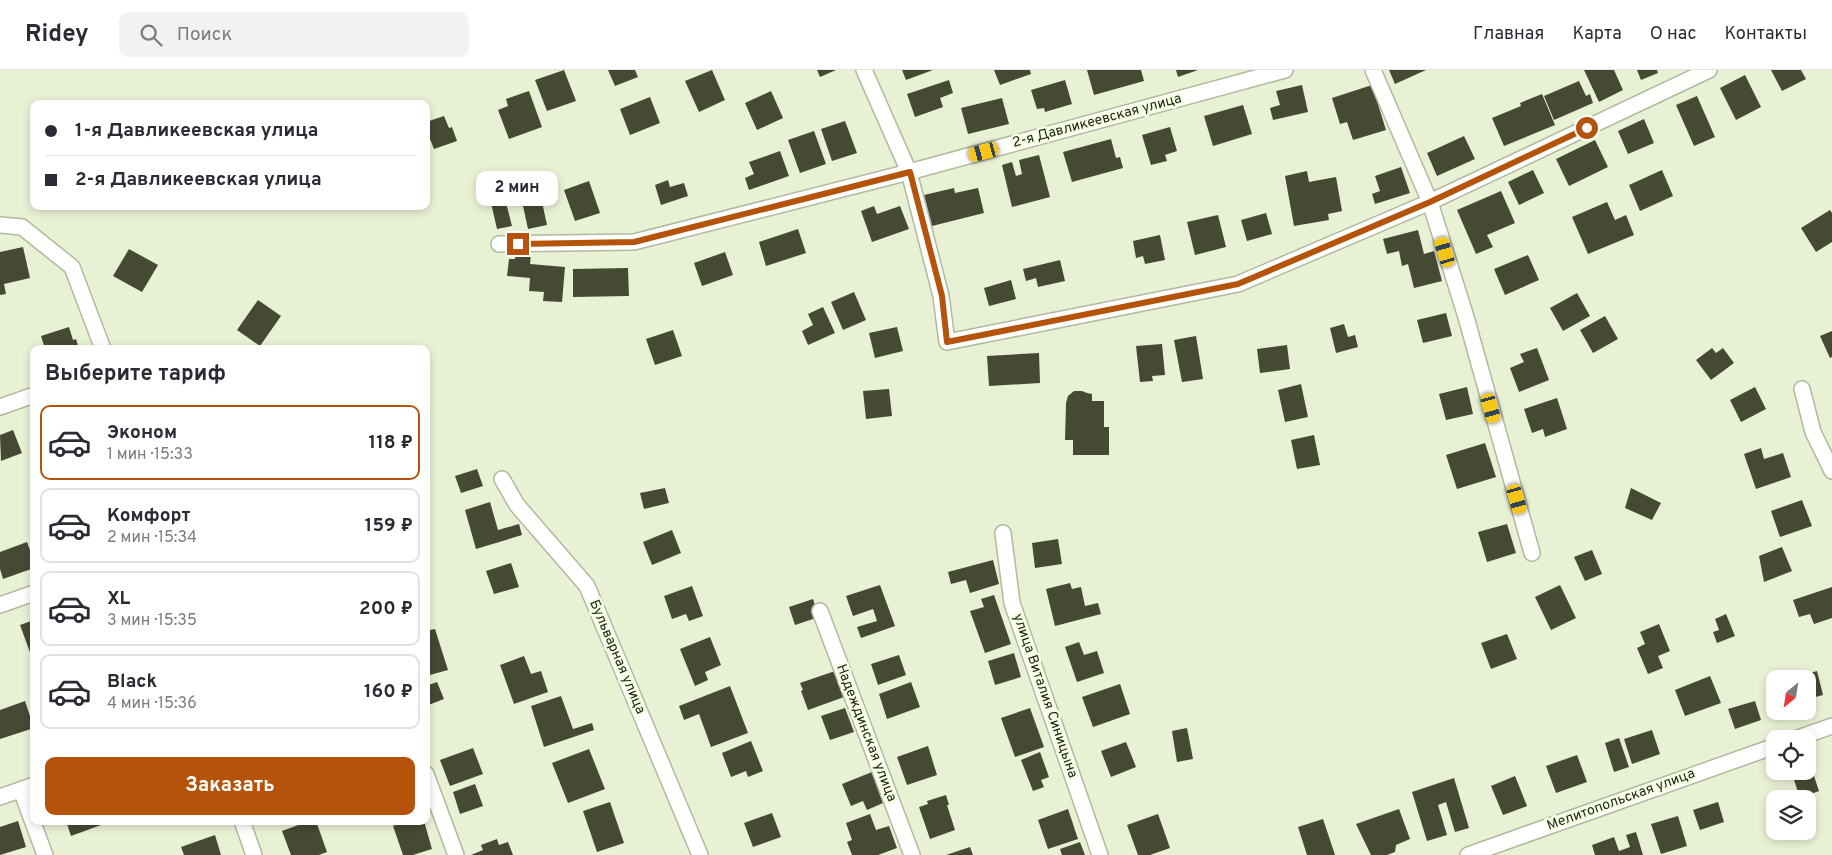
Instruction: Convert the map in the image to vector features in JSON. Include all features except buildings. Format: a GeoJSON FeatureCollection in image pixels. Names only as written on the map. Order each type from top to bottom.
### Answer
{"type":"FeatureCollection","features":[{"type":"Feature","properties":{"kind":"street"},"geometry":{"type":"LineString","coordinates":[[864,70],[910,172],[942,296],[947,342],[1238,284],[1430,202],[1709,70]]}},
{"type":"Feature","properties":{"kind":"street","name":"2-я Давликеевская улица"},"geometry":{"type":"LineString","coordinates":[[499,244],[634,242],[910,172],[1284,70]]}},
{"type":"Feature","properties":{"kind":"street"},"geometry":{"type":"LineString","coordinates":[[1373,70],[1430,202],[1466,317],[1532,553]]}},
{"type":"Feature","properties":{"kind":"street"},"geometry":{"type":"LineString","coordinates":[[0,225],[22,227],[72,267],[101,345]]}},
{"type":"Feature","properties":{"kind":"street"},"geometry":{"type":"LineString","coordinates":[[1802,389],[1813,432],[1832,471]]}},
{"type":"Feature","properties":{"kind":"street"},"geometry":{"type":"LineString","coordinates":[[0,407],[30,396]]}},
{"type":"Feature","properties":{"kind":"street","name":"Бульварная улица"},"geometry":{"type":"LineString","coordinates":[[502,479],[517,505],[586,586],[700,855]]}},
{"type":"Feature","properties":{"kind":"street","name":"улица Виталия Синицына"},"geometry":{"type":"LineString","coordinates":[[1003,533],[1012,603],[1100,855]]}},
{"type":"Feature","properties":{"kind":"street"},"geometry":{"type":"LineString","coordinates":[[0,605],[30,594]]}},
{"type":"Feature","properties":{"kind":"street","name":"Надеждинская улица"},"geometry":{"type":"LineString","coordinates":[[820,610],[912,855]]}},
{"type":"Feature","properties":{"kind":"street"},"geometry":{"type":"LineString","coordinates":[[1816,732],[1832,726]]}},
{"type":"Feature","properties":{"kind":"street","name":"Мелитопольская улица"},"geometry":{"type":"LineString","coordinates":[[1468,855],[1766,749]]}},
{"type":"Feature","properties":{"kind":"street"},"geometry":{"type":"LineString","coordinates":[[430,785],[456,855]]}},
{"type":"Feature","properties":{"kind":"street"},"geometry":{"type":"LineString","coordinates":[[0,798],[27,787]]}},
{"type":"Feature","properties":{"kind":"street"},"geometry":{"type":"LineString","coordinates":[[37,825],[45,855]]}},
{"type":"Feature","properties":{"kind":"street"},"geometry":{"type":"LineString","coordinates":[[243,825],[254,855]]}},
{"type":"Feature","properties":{"kind":"route"},"geometry":{"type":"LineString","coordinates":[[518,244],[634,242],[910,172],[942,296],[947,342],[1238,284],[1430,202],[1587,128]]}}]}
